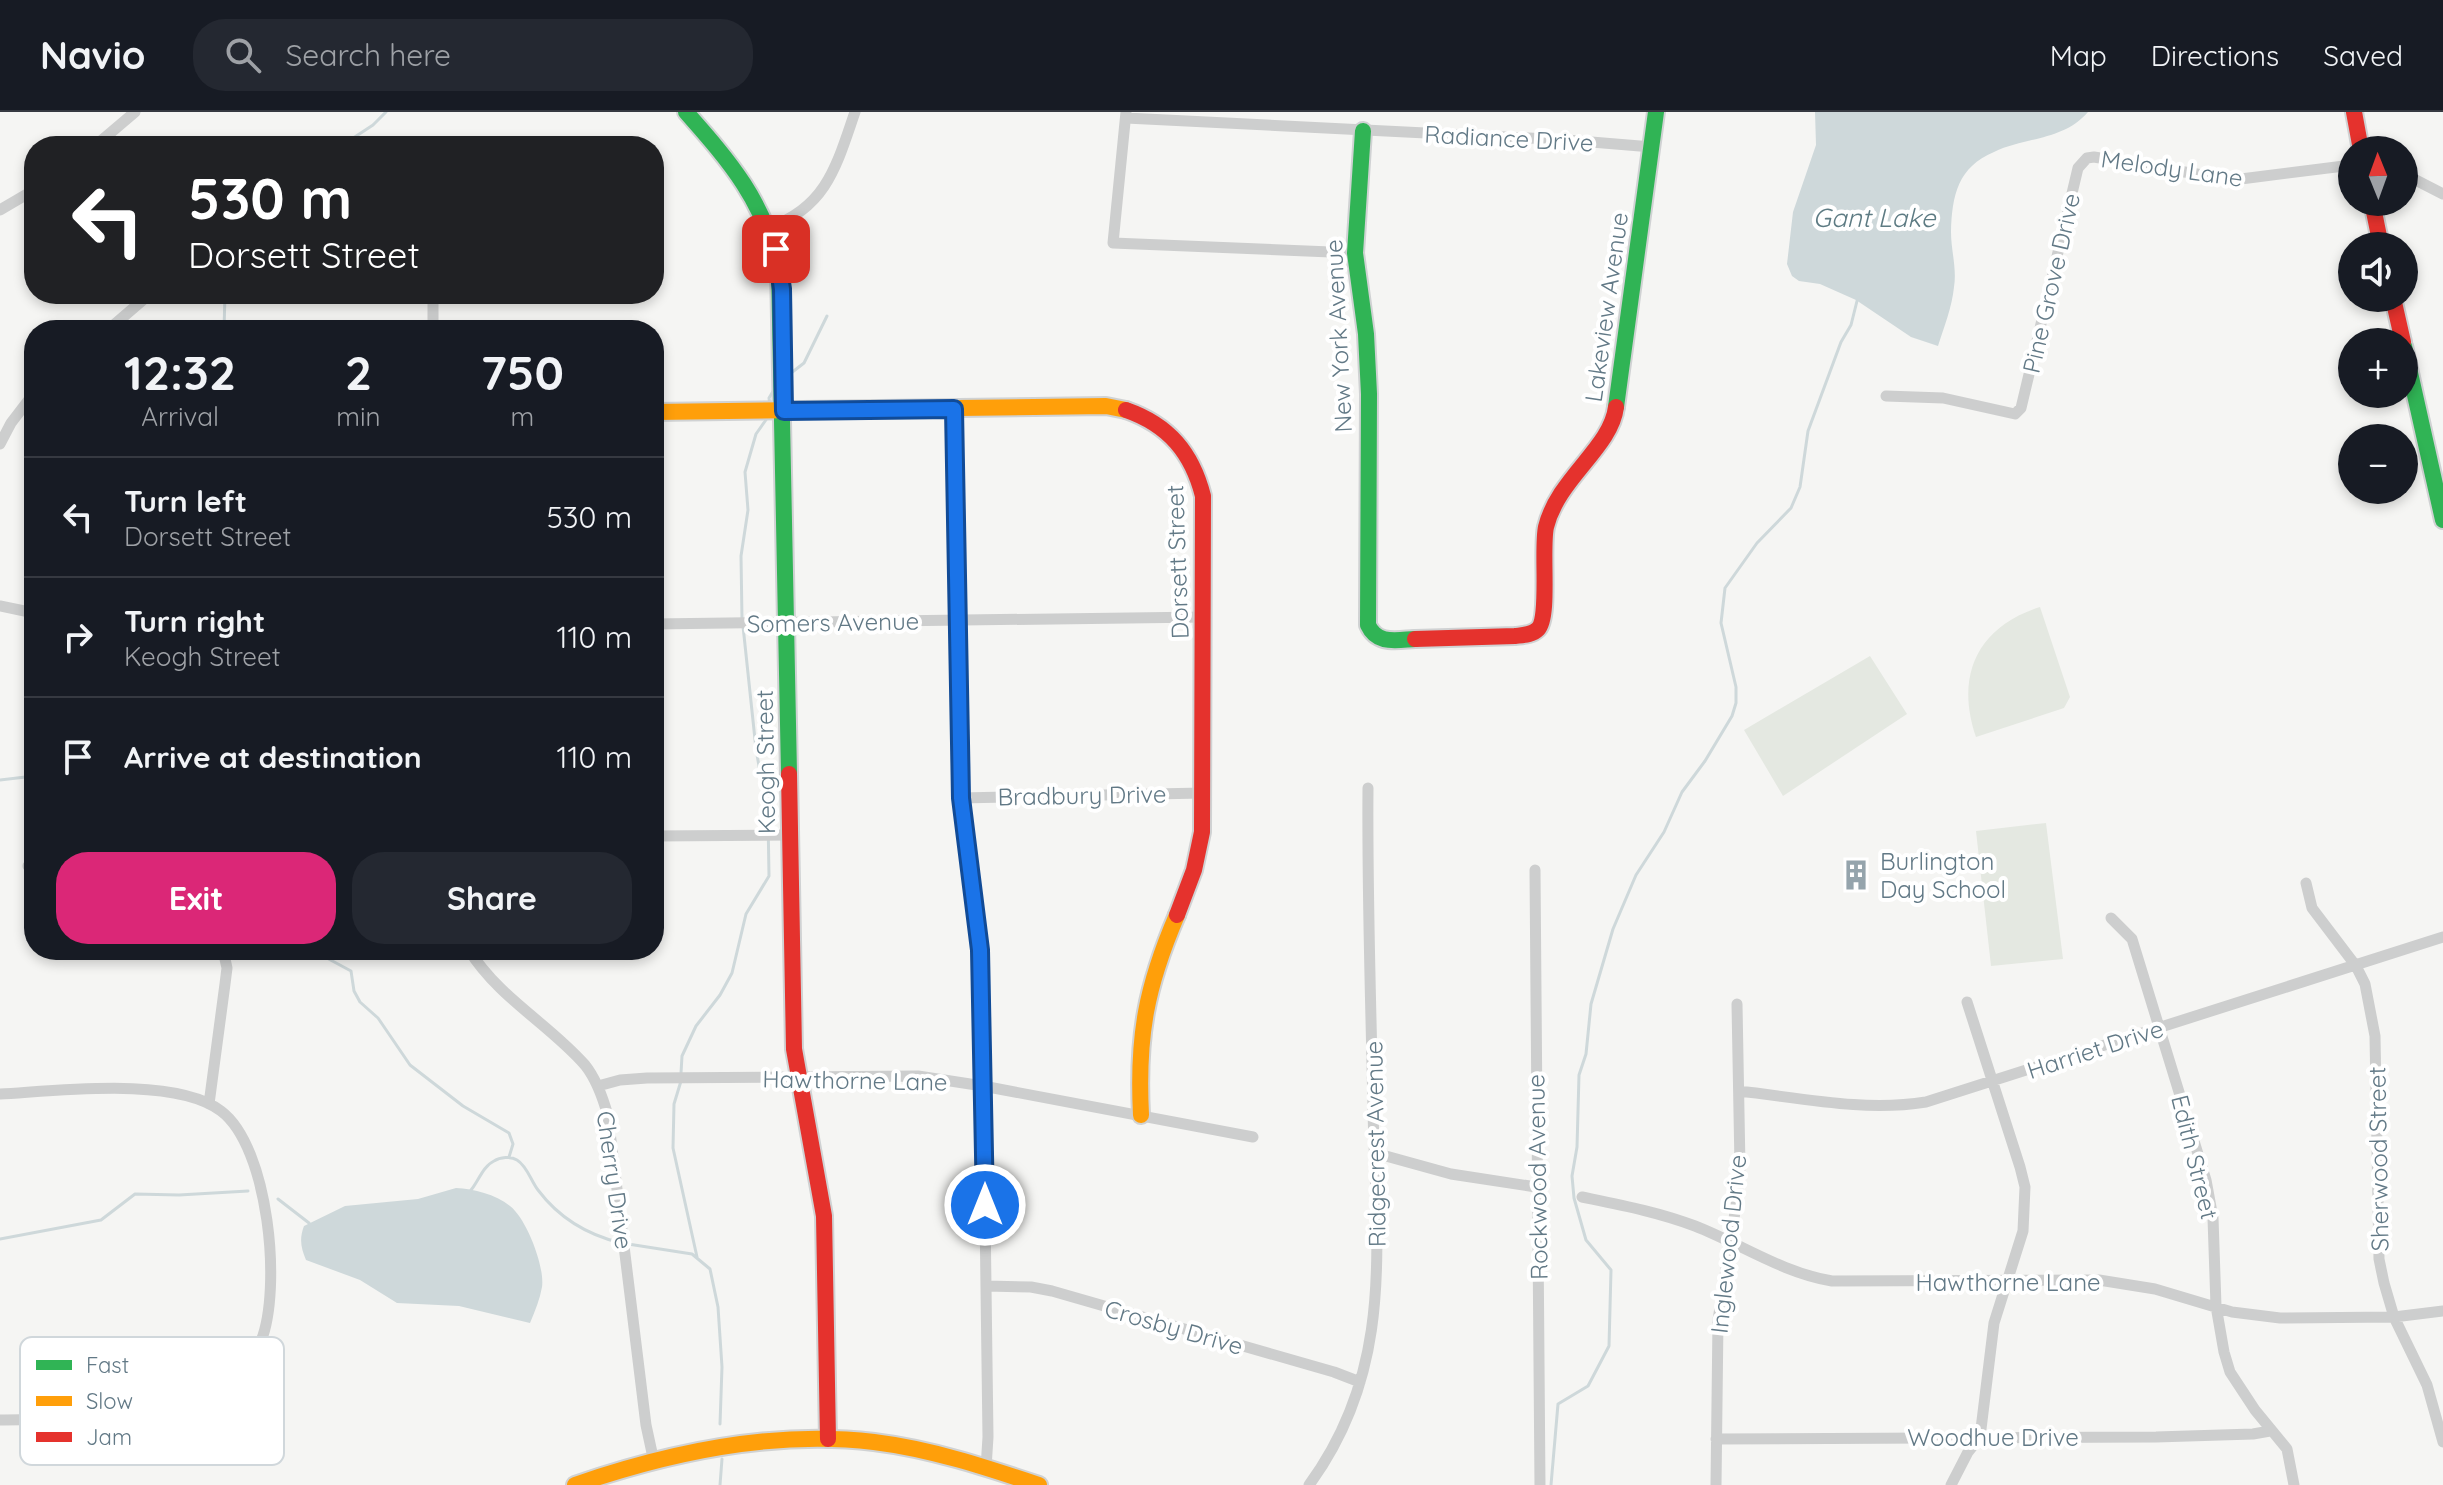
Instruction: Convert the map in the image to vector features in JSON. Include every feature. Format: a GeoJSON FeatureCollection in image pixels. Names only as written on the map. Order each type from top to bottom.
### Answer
{"type":"FeatureCollection","features":[{"type":"Feature","properties":{"kind":"street"},"geometry":{"type":"LineString","coordinates":[[107,136],[135,112]]}},
{"type":"Feature","properties":{"kind":"street","name":"Keogh Street"},"geometry":{"type":"LineString","coordinates":[[686,112],[743,178],[770,227],[782,289],[793,1023],[798,1077],[824,1216],[828,1439]]}},
{"type":"Feature","properties":{"kind":"street"},"geometry":{"type":"LineString","coordinates":[[770,227],[797,214],[820,194],[831,177],[855,112]]}},
{"type":"Feature","properties":{"kind":"street","name":"Lakeview Avenue"},"geometry":{"type":"LineString","coordinates":[[1372,634],[1381,640],[1393,641],[1515,636],[1531,635],[1543,625],[1548,517],[1556,499],[1610,430],[1618,406],[1656,112]]}},
{"type":"Feature","properties":{"kind":"street"},"geometry":{"type":"LineString","coordinates":[[2354,112],[2358,136]]}},
{"type":"Feature","properties":{"kind":"street"},"geometry":{"type":"LineString","coordinates":[[1126,115],[1113,243],[1355,253]]}},
{"type":"Feature","properties":{"kind":"street","name":"Radiance Drive"},"geometry":{"type":"LineString","coordinates":[[1126,115],[1652,147]]}},
{"type":"Feature","properties":{"kind":"street","name":"New York Avenue"},"geometry":{"type":"LineString","coordinates":[[1363,131],[1355,253],[1368,364],[1368,625],[1372,634]]}},
{"type":"Feature","properties":{"kind":"street","name":"Melody Lane"},"geometry":{"type":"LineString","coordinates":[[2087,158],[2233,180],[2338,167]]}},
{"type":"Feature","properties":{"kind":"street","name":"Pine Grove Drive"},"geometry":{"type":"LineString","coordinates":[[1886,396],[1943,398],[2015,414],[2019,410],[2078,168],[2087,158]]}},
{"type":"Feature","properties":{"kind":"street"},"geometry":{"type":"LineString","coordinates":[[2418,181],[2443,194]]}},
{"type":"Feature","properties":{"kind":"street"},"geometry":{"type":"LineString","coordinates":[[0,210],[24,196]]}},
{"type":"Feature","properties":{"kind":"street"},"geometry":{"type":"LineString","coordinates":[[120,320],[138,304]]}},
{"type":"Feature","properties":{"kind":"street"},"geometry":{"type":"LineString","coordinates":[[0,444],[24,406]]}},
{"type":"Feature","properties":{"kind":"street","name":"Dorsett Street"},"geometry":{"type":"LineString","coordinates":[[664,412],[1106,406],[1139,413],[1170,432],[1190,456],[1203,496],[1202,832],[1194,876],[1154,973],[1142,1024],[1141,1115]]}},
{"type":"Feature","properties":{"kind":"street"},"geometry":{"type":"LineString","coordinates":[[2418,407],[2443,520]]}},
{"type":"Feature","properties":{"kind":"street"},"geometry":{"type":"LineString","coordinates":[[954,409],[961,798],[980,950],[986,1468]]}},
{"type":"Feature","properties":{"kind":"street"},"geometry":{"type":"LineString","coordinates":[[0,606],[24,611]]}},
{"type":"Feature","properties":{"kind":"street","name":"Somers Avenue"},"geometry":{"type":"LineString","coordinates":[[664,624],[1204,617]]}},
{"type":"Feature","properties":{"kind":"street","name":"Ridgecrest Avenue"},"geometry":{"type":"LineString","coordinates":[[1309,1485],[1345,1426],[1371,1346],[1375,1316],[1368,788]]}},
{"type":"Feature","properties":{"kind":"street","name":"Bradbury Drive"},"geometry":{"type":"LineString","coordinates":[[961,798],[1203,793]]}},
{"type":"Feature","properties":{"kind":"street"},"geometry":{"type":"LineString","coordinates":[[664,836],[790,835]]}},
{"type":"Feature","properties":{"kind":"street","name":"Rockwood Avenue"},"geometry":{"type":"LineString","coordinates":[[1535,870],[1540,1485]]}},
{"type":"Feature","properties":{"kind":"street","name":"Sherwood Street"},"geometry":{"type":"LineString","coordinates":[[2306,883],[2312,908],[2356,966],[2370,1003],[2375,1036],[2379,1259],[2394,1317],[2427,1385],[2443,1442]]}},
{"type":"Feature","properties":{"kind":"street","name":"Edith Street"},"geometry":{"type":"LineString","coordinates":[[2111,918],[2132,939],[2193,1134],[2211,1206],[2216,1306],[2230,1372],[2270,1431],[2287,1449],[2294,1485]]}},
{"type":"Feature","properties":{"kind":"street","name":"Harriet Drive"},"geometry":{"type":"LineString","coordinates":[[1739,1091],[1891,1107],[1926,1102],[2443,937]]}},
{"type":"Feature","properties":{"kind":"street"},"geometry":{"type":"LineString","coordinates":[[209,1104],[227,968],[225,960]]}},
{"type":"Feature","properties":{"kind":"street","name":"Cherry Drive"},"geometry":{"type":"LineString","coordinates":[[476,960],[493,982],[587,1067],[598,1086],[608,1116],[646,1425],[654,1462]]}},
{"type":"Feature","properties":{"kind":"street"},"geometry":{"type":"LineString","coordinates":[[1951,1485],[1968,1452],[1980,1437],[1985,1415],[1990,1348],[2023,1231],[2025,1187],[1967,1002]]}},
{"type":"Feature","properties":{"kind":"street","name":"Inglewood Drive"},"geometry":{"type":"LineString","coordinates":[[1716,1485],[1718,1320],[1739,1180],[1737,1004]]}},
{"type":"Feature","properties":{"kind":"street","name":"Hawthorne Lane"},"geometry":{"type":"LineString","coordinates":[[598,1086],[647,1078],[918,1076],[1253,1137]]}},
{"type":"Feature","properties":{"kind":"street"},"geometry":{"type":"LineString","coordinates":[[0,1094],[149,1089],[209,1104],[222,1111],[234,1125],[258,1174],[264,1197],[271,1285],[263,1337]]}},
{"type":"Feature","properties":{"kind":"street"},"geometry":{"type":"LineString","coordinates":[[1375,1153],[1451,1174],[1536,1187]]}},
{"type":"Feature","properties":{"kind":"street","name":"Hawthorne Lane"},"geometry":{"type":"LineString","coordinates":[[1582,1197],[1658,1213],[1793,1271],[1832,1281],[2099,1280],[2129,1283],[2261,1317],[2394,1317],[2443,1311]]}},
{"type":"Feature","properties":{"kind":"street","name":"Crosby Drive"},"geometry":{"type":"LineString","coordinates":[[986,1286],[1031,1287],[1052,1291],[1360,1382]]}},
{"type":"Feature","properties":{"kind":"street"},"geometry":{"type":"LineString","coordinates":[[0,1420],[20,1420]]}},
{"type":"Feature","properties":{"kind":"street","name":"Woodhue Drive"},"geometry":{"type":"LineString","coordinates":[[1716,1439],[2156,1437],[2270,1431]]}},
{"type":"Feature","properties":{"kind":"street"},"geometry":{"type":"LineString","coordinates":[[575,1485],[654,1462],[741,1446],[828,1439],[903,1446],[986,1468],[1009,1480],[1039,1485]]}},
{"type":"Feature","properties":{"kind":"shaded area"},"geometry":{"type":"Polygon","coordinates":[[[2040,607],[2070,697],[2064,708],[1976,737],[1968,694],[1976,657],[2000,627],[2040,607]]]}},
{"type":"Feature","properties":{"kind":"shaded area"},"geometry":{"type":"Polygon","coordinates":[[[1870,656],[1907,714],[1783,796],[1744,730],[1870,656]]]}},
{"type":"Feature","properties":{"kind":"shaded area"},"geometry":{"type":"Polygon","coordinates":[[[2046,823],[2063,959],[1991,966],[1976,831],[2046,823]]]}},
{"type":"Feature","properties":{"kind":"water","name":"Gant Lake"},"geometry":{"type":"Polygon","coordinates":[[[1815,112],[2088,112],[2067,128],[1982,158],[1965,174],[1956,194],[1952,219],[1953,294],[1938,346],[1911,337],[1856,300],[1792,276],[1787,264],[1793,212],[1816,145],[1815,112]]]}},
{"type":"Feature","properties":{"kind":"water"},"geometry":{"type":"Polygon","coordinates":[[[456,1188],[498,1198],[516,1212],[528,1231],[542,1278],[540,1296],[530,1323],[459,1306],[397,1303],[360,1280],[306,1260],[301,1243],[304,1226],[345,1206],[418,1199],[456,1188]]]}},
{"type":"Feature","properties":{"kind":"waterway"},"geometry":{"type":"LineString","coordinates":[[356,136],[386,112]]}},
{"type":"Feature","properties":{"kind":"waterway"},"geometry":{"type":"LineString","coordinates":[[1551,1485],[1558,1404],[1588,1386],[1609,1346],[1611,1270],[1586,1240],[1574,1198],[1572,1176],[1577,1147],[1579,1075],[1586,1054],[1591,1004],[1613,929],[1636,875],[1664,832],[1682,792],[1732,716],[1736,687],[1721,623],[1725,588],[1757,543],[1791,508],[1800,487],[1808,431],[1841,342],[1851,325],[1858,297]]}},
{"type":"Feature","properties":{"kind":"waterway"},"geometry":{"type":"LineString","coordinates":[[224,320],[225,304]]}},
{"type":"Feature","properties":{"kind":"waterway"},"geometry":{"type":"LineString","coordinates":[[786,377],[804,363],[827,316]]}},
{"type":"Feature","properties":{"kind":"waterway"},"geometry":{"type":"LineString","coordinates":[[770,406],[769,398],[775,388]]}},
{"type":"Feature","properties":{"kind":"waterway"},"geometry":{"type":"LineString","coordinates":[[742,619],[741,556],[748,510],[745,472],[756,434],[768,417]]}},
{"type":"Feature","properties":{"kind":"waterway"},"geometry":{"type":"LineString","coordinates":[[681,1073],[682,1056],[696,1026],[720,995],[732,973],[746,914],[769,876],[768,817],[756,749],[743,626]]}},
{"type":"Feature","properties":{"kind":"waterway"},"geometry":{"type":"LineString","coordinates":[[0,780],[24,777]]}},
{"type":"Feature","properties":{"kind":"waterway"},"geometry":{"type":"LineString","coordinates":[[331,960],[351,971],[354,991],[360,1002],[378,1018],[410,1065],[463,1106],[509,1133],[513,1144],[509,1157]]}},
{"type":"Feature","properties":{"kind":"waterway"},"geometry":{"type":"LineString","coordinates":[[681,1081],[674,1104],[673,1148],[697,1257]]}},
{"type":"Feature","properties":{"kind":"waterway"},"geometry":{"type":"LineString","coordinates":[[471,1190],[490,1163],[502,1158],[515,1159],[524,1166],[546,1200],[565,1217],[586,1230],[621,1243]]}},
{"type":"Feature","properties":{"kind":"waterway"},"geometry":{"type":"LineString","coordinates":[[0,1239],[101,1220],[135,1194],[248,1191]]}},
{"type":"Feature","properties":{"kind":"waterway"},"geometry":{"type":"LineString","coordinates":[[278,1199],[309,1223]]}},
{"type":"Feature","properties":{"kind":"waterway"},"geometry":{"type":"LineString","coordinates":[[628,1244],[692,1254],[710,1269],[718,1307],[722,1367],[720,1424]]}},
{"type":"Feature","properties":{"kind":"waterway"},"geometry":{"type":"LineString","coordinates":[[720,1485],[722,1459]]}},
{"type":"Feature","properties":{"kind":"traffic: fast"},"geometry":{"type":"LineString","coordinates":[[686,112],[744,184],[764,223],[779,269],[789,774]]}},
{"type":"Feature","properties":{"kind":"traffic: fast"},"geometry":{"type":"LineString","coordinates":[[1616,407],[1656,112]]}},
{"type":"Feature","properties":{"kind":"traffic: fast"},"geometry":{"type":"LineString","coordinates":[[1363,131],[1355,253],[1366,334],[1369,394],[1368,625],[1376,636],[1382,638],[1415,639]]}},
{"type":"Feature","properties":{"kind":"traffic: fast"},"geometry":{"type":"LineString","coordinates":[[2418,408],[2443,520]]}},
{"type":"Feature","properties":{"kind":"traffic: slow"},"geometry":{"type":"LineString","coordinates":[[664,412],[1106,406],[1126,410]]}},
{"type":"Feature","properties":{"kind":"traffic: slow"},"geometry":{"type":"LineString","coordinates":[[1141,1115],[1142,1036],[1146,1013],[1158,966],[1177,915]]}},
{"type":"Feature","properties":{"kind":"traffic: slow"},"geometry":{"type":"LineString","coordinates":[[575,1485],[685,1454],[798,1439],[874,1442],[916,1449],[1039,1485]]}},
{"type":"Feature","properties":{"kind":"traffic: jam"},"geometry":{"type":"LineString","coordinates":[[2354,112],[2358,136]]}},
{"type":"Feature","properties":{"kind":"traffic: jam"},"geometry":{"type":"LineString","coordinates":[[2375,216],[2378,232]]}},
{"type":"Feature","properties":{"kind":"traffic: jam"},"geometry":{"type":"LineString","coordinates":[[2396,312],[2400,328]]}},
{"type":"Feature","properties":{"kind":"traffic: jam"},"geometry":{"type":"LineString","coordinates":[[1415,639],[1515,636],[1530,634],[1538,629],[1544,611],[1544,551],[1546,527],[1552,509],[1605,436],[1616,407]]}},
{"type":"Feature","properties":{"kind":"traffic: jam"},"geometry":{"type":"LineString","coordinates":[[1126,410],[1155,424],[1176,442],[1192,467],[1203,496],[1202,832],[1194,870],[1177,915]]}},
{"type":"Feature","properties":{"kind":"traffic: jam"},"geometry":{"type":"LineString","coordinates":[[789,774],[794,1049],[824,1216],[828,1439]]}},
{"type":"Feature","properties":{"kind":"place","name":"Burlington Day School"},"geometry":{"type":"Point","coordinates":[1856,875]}},
{"type":"Feature","properties":{"kind":"route"},"geometry":{"type":"LineString","coordinates":[[776,249],[782,289],[784,411],[954,409],[961,798],[980,950],[985,1205]]}}]}
